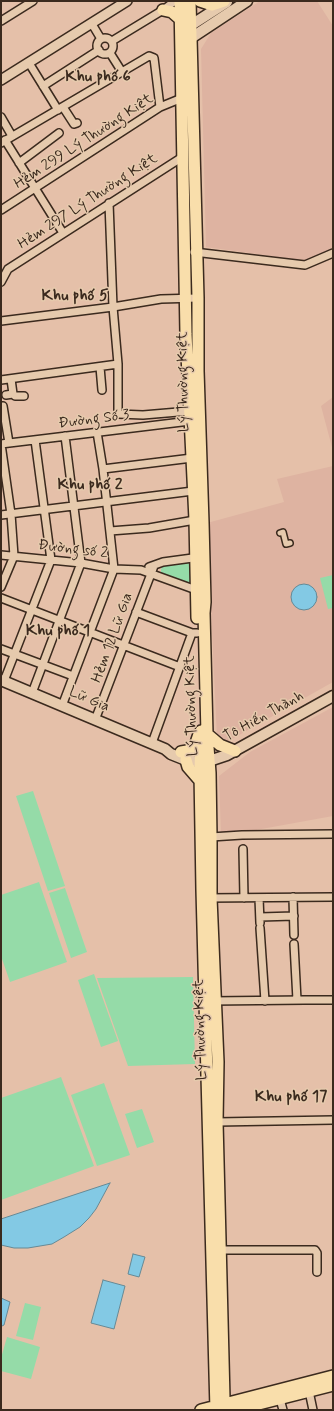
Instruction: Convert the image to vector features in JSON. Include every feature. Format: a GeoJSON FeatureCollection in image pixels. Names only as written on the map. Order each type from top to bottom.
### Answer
{"type":"FeatureCollection","features":[{"type":"Feature","properties":{"kind":"main road","name":"Lý Thường Kiệt"},"geometry":{"type":"LineString","coordinates":[[180,1],[183,157],[191,252],[198,298],[200,557],[201,591],[204,613],[204,731],[194,759],[211,837],[207,898]]}},
{"type":"Feature","properties":{"kind":"main road","name":"Lý Thường Kiệt"},"geometry":{"type":"LineString","coordinates":[[190,1],[194,150],[191,252],[186,299],[193,490],[200,557]]}},
{"type":"Feature","properties":{"kind":"main road"},"geometry":{"type":"LineString","coordinates":[[200,1],[212,5],[224,1]]}},
{"type":"Feature","properties":{"kind":"main road"},"geometry":{"type":"LineString","coordinates":[[181,32],[229,1]]}},
{"type":"Feature","properties":{"kind":"main road"},"geometry":{"type":"LineString","coordinates":[[181,44],[191,39],[247,1]]}},
{"type":"Feature","properties":{"kind":"main road"},"geometry":{"type":"LineString","coordinates":[[163,10],[172,12],[180,19]]}},
{"type":"Feature","properties":{"kind":"main road","name":"Lý Thường Kiệt"},"geometry":{"type":"LineString","coordinates":[[201,591],[195,633],[204,731]]}},
{"type":"Feature","properties":{"kind":"main road","name":"Lữ Gia"},"geometry":{"type":"LineString","coordinates":[[2,681],[165,748],[171,754],[194,759]]}},
{"type":"Feature","properties":{"kind":"main road","name":"Tô Hiến Thành"},"geometry":{"type":"LineString","coordinates":[[194,759],[221,758],[333,696]]}},
{"type":"Feature","properties":{"kind":"main road"},"geometry":{"type":"LineString","coordinates":[[194,759],[187,751],[194,746],[204,731],[220,745],[235,750]]}},
{"type":"Feature","properties":{"kind":"main road","name":"Lý Thường Kiệt"},"geometry":{"type":"LineString","coordinates":[[194,759],[200,782],[207,898],[210,1001],[215,1393],[221,1407]]}},
{"type":"Feature","properties":{"kind":"main road","name":"Lý Thường Kiệt"},"geometry":{"type":"LineString","coordinates":[[210,1001],[218,1062],[217,1122],[224,1384],[224,1399],[221,1407]]}},
{"type":"Feature","properties":{"kind":"main road"},"geometry":{"type":"LineString","coordinates":[[235,1410],[333,1376]]}},
{"type":"Feature","properties":{"kind":"main road"},"geometry":{"type":"LineString","coordinates":[[224,1384],[226,1389],[233,1394],[250,1397],[309,1391],[333,1385]]}},
{"type":"Feature","properties":{"kind":"main road"},"geometry":{"type":"LineString","coordinates":[[202,1410],[211,1401],[215,1393]]}},
{"type":"Feature","properties":{"kind":"main road"},"geometry":{"type":"LineString","coordinates":[[202,1410],[221,1407],[250,1397]]}},
{"type":"Feature","properties":{"kind":"street"},"geometry":{"type":"LineString","coordinates":[[1,21],[33,1]]}},
{"type":"Feature","properties":{"kind":"street"},"geometry":{"type":"LineString","coordinates":[[1,80],[127,1]]}},
{"type":"Feature","properties":{"kind":"street"},"geometry":{"type":"LineString","coordinates":[[112,41],[175,1]]}},
{"type":"Feature","properties":{"kind":"street"},"geometry":{"type":"LineString","coordinates":[[92,24],[101,39]]}},
{"type":"Feature","properties":{"kind":"street"},"geometry":{"type":"LineString","coordinates":[[101,39],[108,38],[112,41],[114,46],[110,53]]}},
{"type":"Feature","properties":{"kind":"street"},"geometry":{"type":"LineString","coordinates":[[99,50],[98,43],[101,39]]}},
{"type":"Feature","properties":{"kind":"street"},"geometry":{"type":"LineString","coordinates":[[99,50],[103,53],[110,53]]}},
{"type":"Feature","properties":{"kind":"street"},"geometry":{"type":"LineString","coordinates":[[43,86],[99,50]]}},
{"type":"Feature","properties":{"kind":"street"},"geometry":{"type":"LineString","coordinates":[[110,53],[122,72]]}},
{"type":"Feature","properties":{"kind":"street"},"geometry":{"type":"LineString","coordinates":[[63,233],[19,163],[3,141],[61,109],[149,56],[154,58],[160,107]]}},
{"type":"Feature","properties":{"kind":"street"},"geometry":{"type":"LineString","coordinates":[[29,63],[43,86],[61,109],[74,124],[77,123]]}},
{"type":"Feature","properties":{"kind":"street","name":"Hẻm 299 Lý Thường Kiệt"},"geometry":{"type":"LineString","coordinates":[[1,210],[160,107],[182,98]]}},
{"type":"Feature","properties":{"kind":"street"},"geometry":{"type":"LineString","coordinates":[[1,118],[12,136]]}},
{"type":"Feature","properties":{"kind":"street"},"geometry":{"type":"LineString","coordinates":[[19,163],[59,133]]}},
{"type":"Feature","properties":{"kind":"street","name":"Hẻm 297 Lý Thường Kiệt"},"geometry":{"type":"LineString","coordinates":[[1,282],[8,269],[194,150]]}},
{"type":"Feature","properties":{"kind":"street"},"geometry":{"type":"LineString","coordinates":[[109,203],[113,307],[118,364],[118,414],[190,416]]}},
{"type":"Feature","properties":{"kind":"street"},"geometry":{"type":"LineString","coordinates":[[191,252],[305,265],[333,253]]}},
{"type":"Feature","properties":{"kind":"street"},"geometry":{"type":"LineString","coordinates":[[1,321],[113,307],[161,299],[198,298]]}},
{"type":"Feature","properties":{"kind":"street"},"geometry":{"type":"LineString","coordinates":[[1,380],[118,364]]}},
{"type":"Feature","properties":{"kind":"street"},"geometry":{"type":"LineString","coordinates":[[100,367],[102,390]]}},
{"type":"Feature","properties":{"kind":"street"},"geometry":{"type":"LineString","coordinates":[[11,378],[10,394],[15,396],[24,396]]}},
{"type":"Feature","properties":{"kind":"street"},"geometry":{"type":"LineString","coordinates":[[3,406],[9,443]]}},
{"type":"Feature","properties":{"kind":"street","name":"Đường Số 3"},"geometry":{"type":"LineString","coordinates":[[1,444],[97,432],[190,416]]}},
{"type":"Feature","properties":{"kind":"street"},"geometry":{"type":"LineString","coordinates":[[62,706],[114,568],[103,469],[97,432]]}},
{"type":"Feature","properties":{"kind":"street"},"geometry":{"type":"LineString","coordinates":[[32,693],[81,563],[65,436]]}},
{"type":"Feature","properties":{"kind":"street"},"geometry":{"type":"LineString","coordinates":[[2,681],[51,560],[35,440]]}},
{"type":"Feature","properties":{"kind":"street"},"geometry":{"type":"LineString","coordinates":[[1,444],[14,556],[1,587]]}},
{"type":"Feature","properties":{"kind":"street"},"geometry":{"type":"LineString","coordinates":[[103,469],[192,458]]}},
{"type":"Feature","properties":{"kind":"street"},"geometry":{"type":"LineString","coordinates":[[1,515],[193,490]]}},
{"type":"Feature","properties":{"kind":"street"},"geometry":{"type":"LineString","coordinates":[[110,531],[149,528],[195,520]]}},
{"type":"Feature","properties":{"kind":"street"},"geometry":{"type":"LineString","coordinates":[[280,533],[283,532],[286,544],[290,543]]}},
{"type":"Feature","properties":{"kind":"street","name":"Đường số 2"},"geometry":{"type":"LineString","coordinates":[[1,555],[141,570]]}},
{"type":"Feature","properties":{"kind":"street"},"geometry":{"type":"LineString","coordinates":[[141,570],[163,562],[200,557]]}},
{"type":"Feature","properties":{"kind":"street","name":"Hẻm 12 Lữ Gia"},"geometry":{"type":"LineString","coordinates":[[96,720],[154,566]]}},
{"type":"Feature","properties":{"kind":"street"},"geometry":{"type":"LineString","coordinates":[[141,570],[201,591]]}},
{"type":"Feature","properties":{"kind":"street"},"geometry":{"type":"LineString","coordinates":[[1,598],[180,667]]}},
{"type":"Feature","properties":{"kind":"street"},"geometry":{"type":"LineString","coordinates":[[136,612],[195,633],[180,667],[152,743]]}},
{"type":"Feature","properties":{"kind":"street"},"geometry":{"type":"LineString","coordinates":[[1,649],[73,676]]}},
{"type":"Feature","properties":{"kind":"street"},"geometry":{"type":"LineString","coordinates":[[211,837],[333,834]]}},
{"type":"Feature","properties":{"kind":"street"},"geometry":{"type":"LineString","coordinates":[[243,849],[244,898]]}},
{"type":"Feature","properties":{"kind":"street"},"geometry":{"type":"LineString","coordinates":[[293,897],[294,935]]}},
{"type":"Feature","properties":{"kind":"street"},"geometry":{"type":"LineString","coordinates":[[207,898],[333,897]]}},
{"type":"Feature","properties":{"kind":"street"},"geometry":{"type":"LineString","coordinates":[[259,898],[265,1001]]}},
{"type":"Feature","properties":{"kind":"street"},"geometry":{"type":"LineString","coordinates":[[260,923],[294,916]]}},
{"type":"Feature","properties":{"kind":"street"},"geometry":{"type":"LineString","coordinates":[[294,944],[297,1000]]}},
{"type":"Feature","properties":{"kind":"street"},"geometry":{"type":"LineString","coordinates":[[210,1001],[333,1000]]}},
{"type":"Feature","properties":{"kind":"street"},"geometry":{"type":"LineString","coordinates":[[217,1122],[333,1120]]}},
{"type":"Feature","properties":{"kind":"street"},"geometry":{"type":"LineString","coordinates":[[220,1250],[315,1250],[317,1253],[317,1272]]}},
{"type":"Feature","properties":{"kind":"street"},"geometry":{"type":"LineString","coordinates":[[309,1391],[313,1410]]}},
{"type":"Feature","properties":{"kind":"street"},"geometry":{"type":"LineString","coordinates":[[277,1395],[283,1410]]}},
{"type":"Feature","properties":{"kind":"shaded area"},"geometry":{"type":"Polygon","coordinates":[[[260,1],[317,1],[333,26],[333,250],[307,261],[206,247],[201,49],[211,33],[260,1]]]}},
{"type":"Feature","properties":{"kind":"shaded area"},"geometry":{"type":"Polygon","coordinates":[[[333,397],[333,451],[321,406],[333,397]]]}},
{"type":"Feature","properties":{"kind":"shaded area"},"geometry":{"type":"Polygon","coordinates":[[[333,466],[333,682],[225,743],[217,739],[207,523],[284,502],[277,479],[333,466]]]}},
{"type":"Feature","properties":{"kind":"shaded area"},"geometry":{"type":"Polygon","coordinates":[[[333,707],[333,816],[256,830],[256,834],[221,835],[219,776],[250,752],[333,707]]]}},
{"type":"Feature","properties":{"kind":"green space"},"geometry":{"type":"Polygon","coordinates":[[[189,562],[192,565],[191,584],[161,573],[163,566],[189,562]]]}},
{"type":"Feature","properties":{"kind":"green space"},"geometry":{"type":"Polygon","coordinates":[[[333,575],[333,608],[328,609],[320,578],[333,575]]]}},
{"type":"Feature","properties":{"kind":"green space"},"geometry":{"type":"Polygon","coordinates":[[[33,791],[65,886],[48,891],[16,796],[33,791]]]}},
{"type":"Feature","properties":{"kind":"green space"},"geometry":{"type":"Polygon","coordinates":[[[39,882],[67,962],[10,982],[1,956],[1,895],[39,882]]]}},
{"type":"Feature","properties":{"kind":"green space"},"geometry":{"type":"Polygon","coordinates":[[[65,888],[87,952],[71,958],[49,893],[65,888]]]}},
{"type":"Feature","properties":{"kind":"green space"},"geometry":{"type":"Polygon","coordinates":[[[94,974],[118,1041],[101,1047],[78,980],[94,974]]]}},
{"type":"Feature","properties":{"kind":"green space"},"geometry":{"type":"Polygon","coordinates":[[[193,977],[195,1064],[128,1066],[97,978],[193,977]]]}},
{"type":"Feature","properties":{"kind":"green space"},"geometry":{"type":"Polygon","coordinates":[[[61,1077],[94,1166],[1,1200],[1,1098],[61,1077]]]}},
{"type":"Feature","properties":{"kind":"green space"},"geometry":{"type":"Polygon","coordinates":[[[104,1083],[130,1155],[97,1166],[71,1095],[104,1083]]]}},
{"type":"Feature","properties":{"kind":"green space"},"geometry":{"type":"Polygon","coordinates":[[[142,1109],[154,1142],[137,1148],[125,1114],[142,1109]]]}},
{"type":"Feature","properties":{"kind":"green space"},"geometry":{"type":"Polygon","coordinates":[[[25,1303],[41,1307],[33,1340],[16,1336],[25,1303]]]}},
{"type":"Feature","properties":{"kind":"green space"},"geometry":{"type":"Polygon","coordinates":[[[7,1337],[40,1347],[31,1379],[1,1371],[1,1358],[7,1337]]]}},
{"type":"Feature","properties":{"kind":"water"},"geometry":{"type":"Polygon","coordinates":[[[304,584],[313,588],[317,597],[313,606],[304,610],[295,606],[291,597],[295,588],[304,584]]]}},
{"type":"Feature","properties":{"kind":"water"},"geometry":{"type":"Polygon","coordinates":[[[110,1183],[96,1209],[89,1218],[80,1227],[52,1244],[28,1248],[14,1248],[1,1245],[1,1219],[110,1183]]]}},
{"type":"Feature","properties":{"kind":"water"},"geometry":{"type":"Polygon","coordinates":[[[133,1254],[145,1257],[139,1277],[128,1274],[133,1254]]]}},
{"type":"Feature","properties":{"kind":"water"},"geometry":{"type":"Polygon","coordinates":[[[103,1280],[125,1286],[114,1329],[91,1323],[103,1280]]]}},
{"type":"Feature","properties":{"kind":"water"},"geometry":{"type":"Polygon","coordinates":[[[1,1298],[10,1302],[4,1325],[2,1326],[1,1326],[1,1298]]]}},
{"type":"Feature","properties":{"kind":"district","name":"Khu phố 6"},"geometry":{"type":"Point","coordinates":[98,78]}},
{"type":"Feature","properties":{"kind":"district","name":"Khu phố 5"},"geometry":{"type":"Point","coordinates":[75,297]}},
{"type":"Feature","properties":{"kind":"district","name":"Khu phố 2"},"geometry":{"type":"Point","coordinates":[90,486]}},
{"type":"Feature","properties":{"kind":"district","name":"Khu phố 1"},"geometry":{"type":"Point","coordinates":[58,632]}},
{"type":"Feature","properties":{"kind":"district","name":"Khu phố 17"},"geometry":{"type":"Point","coordinates":[291,1098]}}]}
